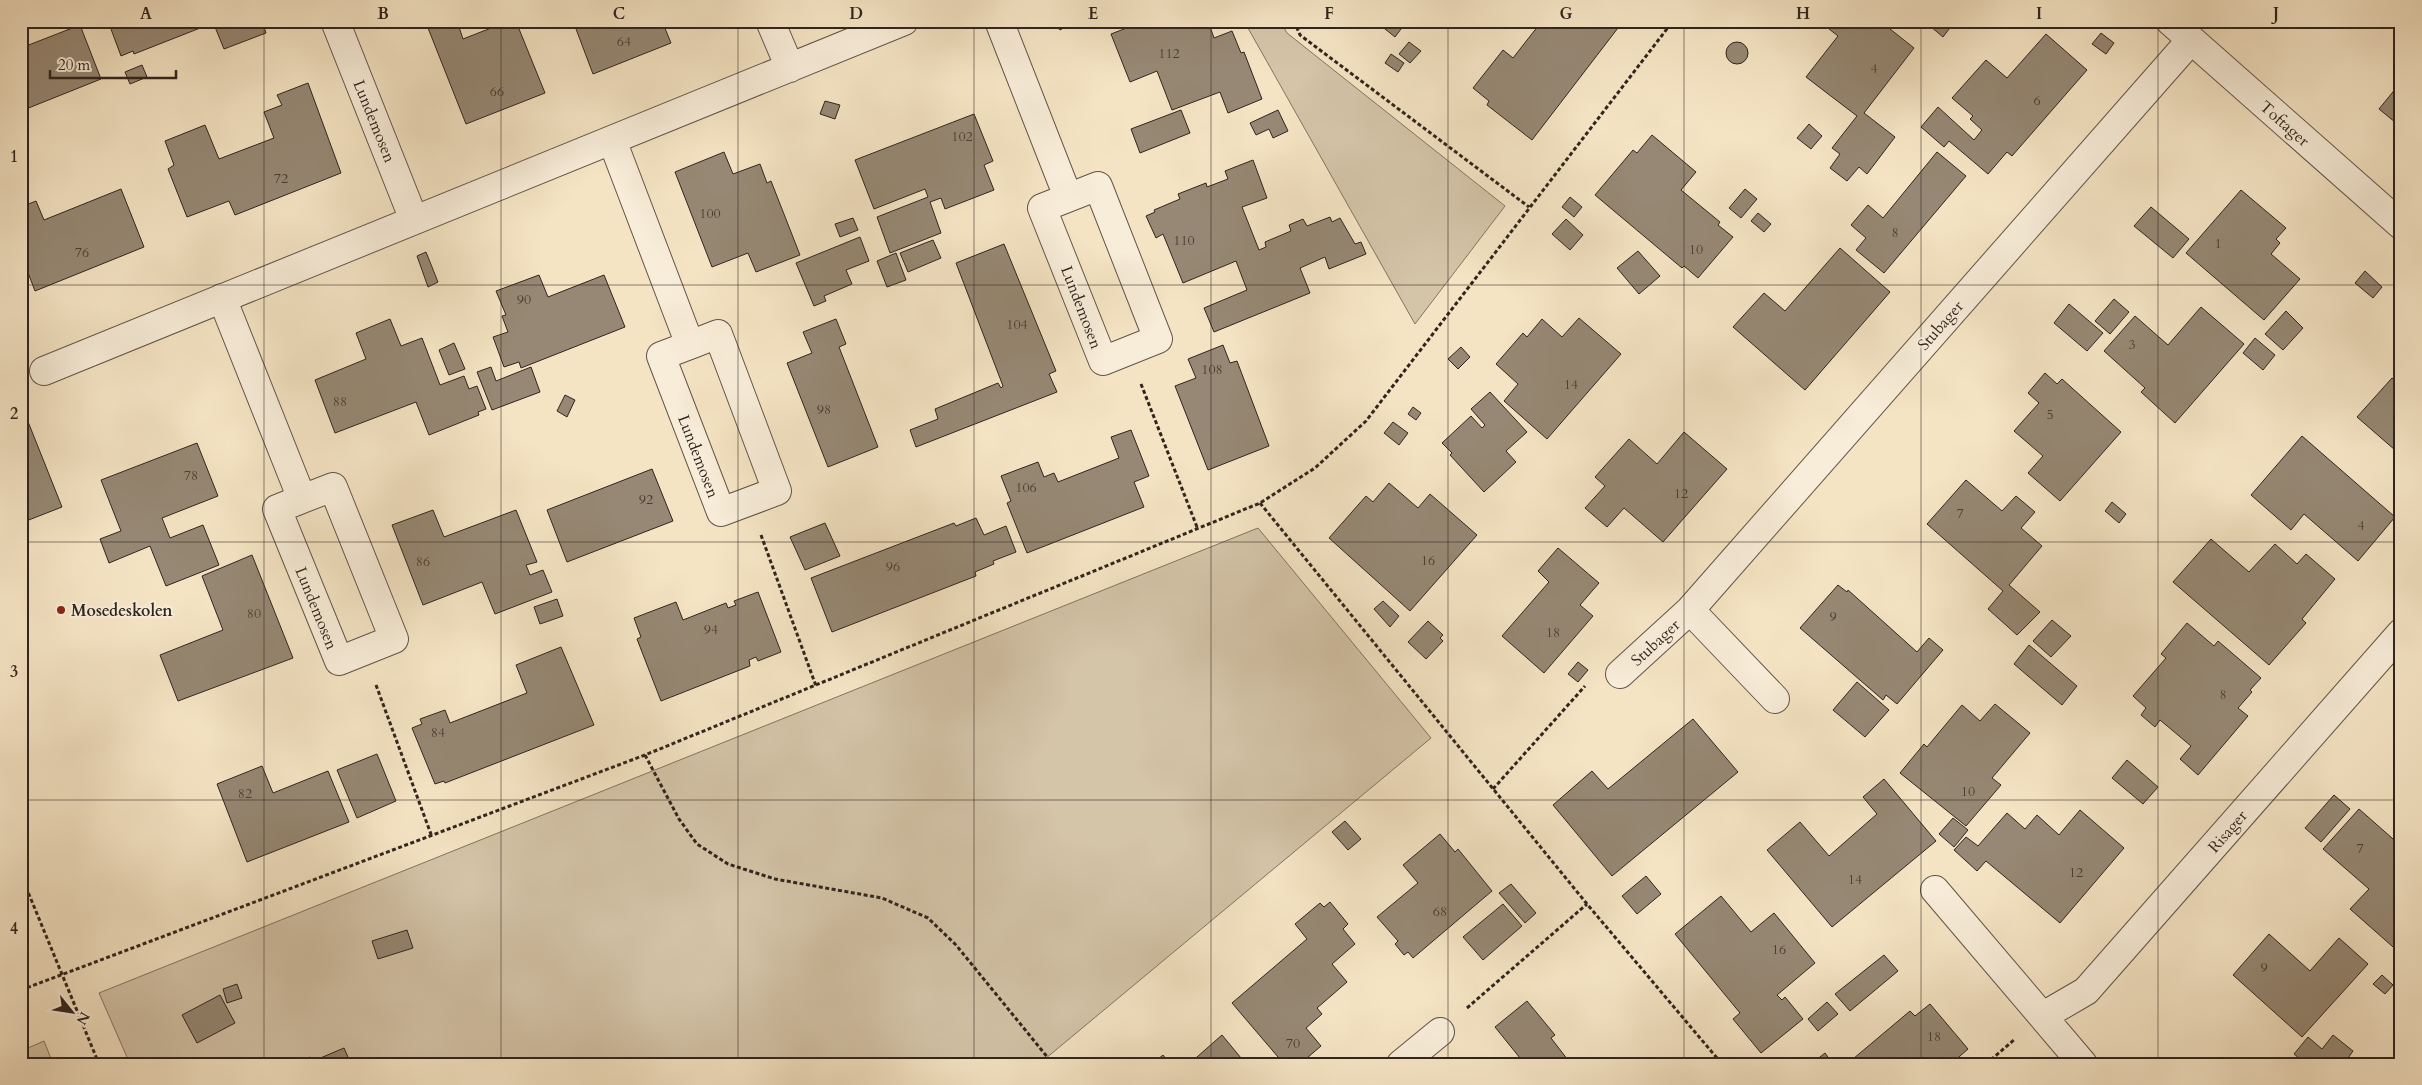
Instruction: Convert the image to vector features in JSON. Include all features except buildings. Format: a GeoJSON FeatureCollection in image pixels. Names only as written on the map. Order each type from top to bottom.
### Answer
{"type":"FeatureCollection","features":[{"type":"Feature","properties":{"kind":"street","name":"Lundemosen"},"geometry":{"type":"LineString","coordinates":[[335,21],[414,220]]}},
{"type":"Feature","properties":{"kind":"street"},"geometry":{"type":"LineString","coordinates":[[770,21],[790,68]]}},
{"type":"Feature","properties":{"kind":"street"},"geometry":{"type":"LineString","coordinates":[[44,371],[904,21]]}},
{"type":"Feature","properties":{"kind":"street"},"geometry":{"type":"LineString","coordinates":[[999,21],[1068,197]]}},
{"type":"Feature","properties":{"kind":"street","name":"Toftager"},"geometry":{"type":"LineString","coordinates":[[2170,21],[2401,225]]}},
{"type":"Feature","properties":{"kind":"street","name":"Stubager"},"geometry":{"type":"LineString","coordinates":[[1620,674],[1690,610],[2191,40]]}},
{"type":"Feature","properties":{"kind":"street"},"geometry":{"type":"LineString","coordinates":[[612,140],[690,345]]}},
{"type":"Feature","properties":{"kind":"street","name":"Lundemosen"},"geometry":{"type":"LineString","coordinates":[[1098,186],[1158,339],[1103,361],[1042,208],[1068,197],[1098,186]]}},
{"type":"Feature","properties":{"kind":"street"},"geometry":{"type":"LineString","coordinates":[[222,298],[302,499]]}},
{"type":"Feature","properties":{"kind":"street","name":"Lundemosen"},"geometry":{"type":"LineString","coordinates":[[718,334],[777,491],[721,512],[661,356],[690,345],[718,334]]}},
{"type":"Feature","properties":{"kind":"street","name":"Lundemosen"},"geometry":{"type":"LineString","coordinates":[[333,487],[394,639],[339,662],[277,509],[302,499],[333,487]]}},
{"type":"Feature","properties":{"kind":"street","name":"Stubager"},"geometry":{"type":"LineString","coordinates":[[1690,610],[1775,699]]}},
{"type":"Feature","properties":{"kind":"street","name":"Risager"},"geometry":{"type":"LineString","coordinates":[[2043,1016],[2086,991],[2401,633]]}},
{"type":"Feature","properties":{"kind":"street"},"geometry":{"type":"LineString","coordinates":[[1935,890],[2083,1064]]}},
{"type":"Feature","properties":{"kind":"street"},"geometry":{"type":"LineString","coordinates":[[1402,1064],[1440,1032]]}},
{"type":"Feature","properties":{"kind":"path"},"geometry":{"type":"LineString","coordinates":[[1294,21],[1300,35],[1529,207]]}},
{"type":"Feature","properties":{"kind":"path"},"geometry":{"type":"LineString","coordinates":[[21,990],[432,837],[645,755],[1260,503],[1315,468],[1366,421],[1673,21]]}},
{"type":"Feature","properties":{"kind":"path"},"geometry":{"type":"LineString","coordinates":[[1128,351],[1198,528]]}},
{"type":"Feature","properties":{"kind":"path"},"geometry":{"type":"LineString","coordinates":[[749,502],[816,686]]}},
{"type":"Feature","properties":{"kind":"path"},"geometry":{"type":"LineString","coordinates":[[1260,503],[1587,904],[1722,1064]]}},
{"type":"Feature","properties":{"kind":"path"},"geometry":{"type":"LineString","coordinates":[[363,652],[432,837]]}},
{"type":"Feature","properties":{"kind":"path"},"geometry":{"type":"LineString","coordinates":[[1493,788],[1598,673],[1620,674]]}},
{"type":"Feature","properties":{"kind":"path"},"geometry":{"type":"LineString","coordinates":[[645,755],[679,819],[697,844],[728,864],[775,879],[882,898],[928,918],[956,945],[1054,1064]]}},
{"type":"Feature","properties":{"kind":"path"},"geometry":{"type":"LineString","coordinates":[[21,875],[60,974],[99,1064]]}},
{"type":"Feature","properties":{"kind":"path"},"geometry":{"type":"LineString","coordinates":[[1440,1032],[1587,904]]}},
{"type":"Feature","properties":{"kind":"shaded area"},"geometry":{"type":"Polygon","coordinates":[[[1244,21],[1280,21],[1287,33],[1505,206],[1415,324],[1244,21]]]}},
{"type":"Feature","properties":{"kind":"shaded area"},"geometry":{"type":"Polygon","coordinates":[[[1258,528],[1431,738],[1039,1064],[130,1064],[99,993],[1258,528]]]}},
{"type":"Feature","properties":{"kind":"shaded area"},"geometry":{"type":"Polygon","coordinates":[[[44,1041],[53,1064],[21,1064],[21,1051],[44,1041]]]}},
{"type":"Feature","properties":{"kind":"place","name":"Mosedeskolen"},"geometry":{"type":"Point","coordinates":[61,610]}}]}
